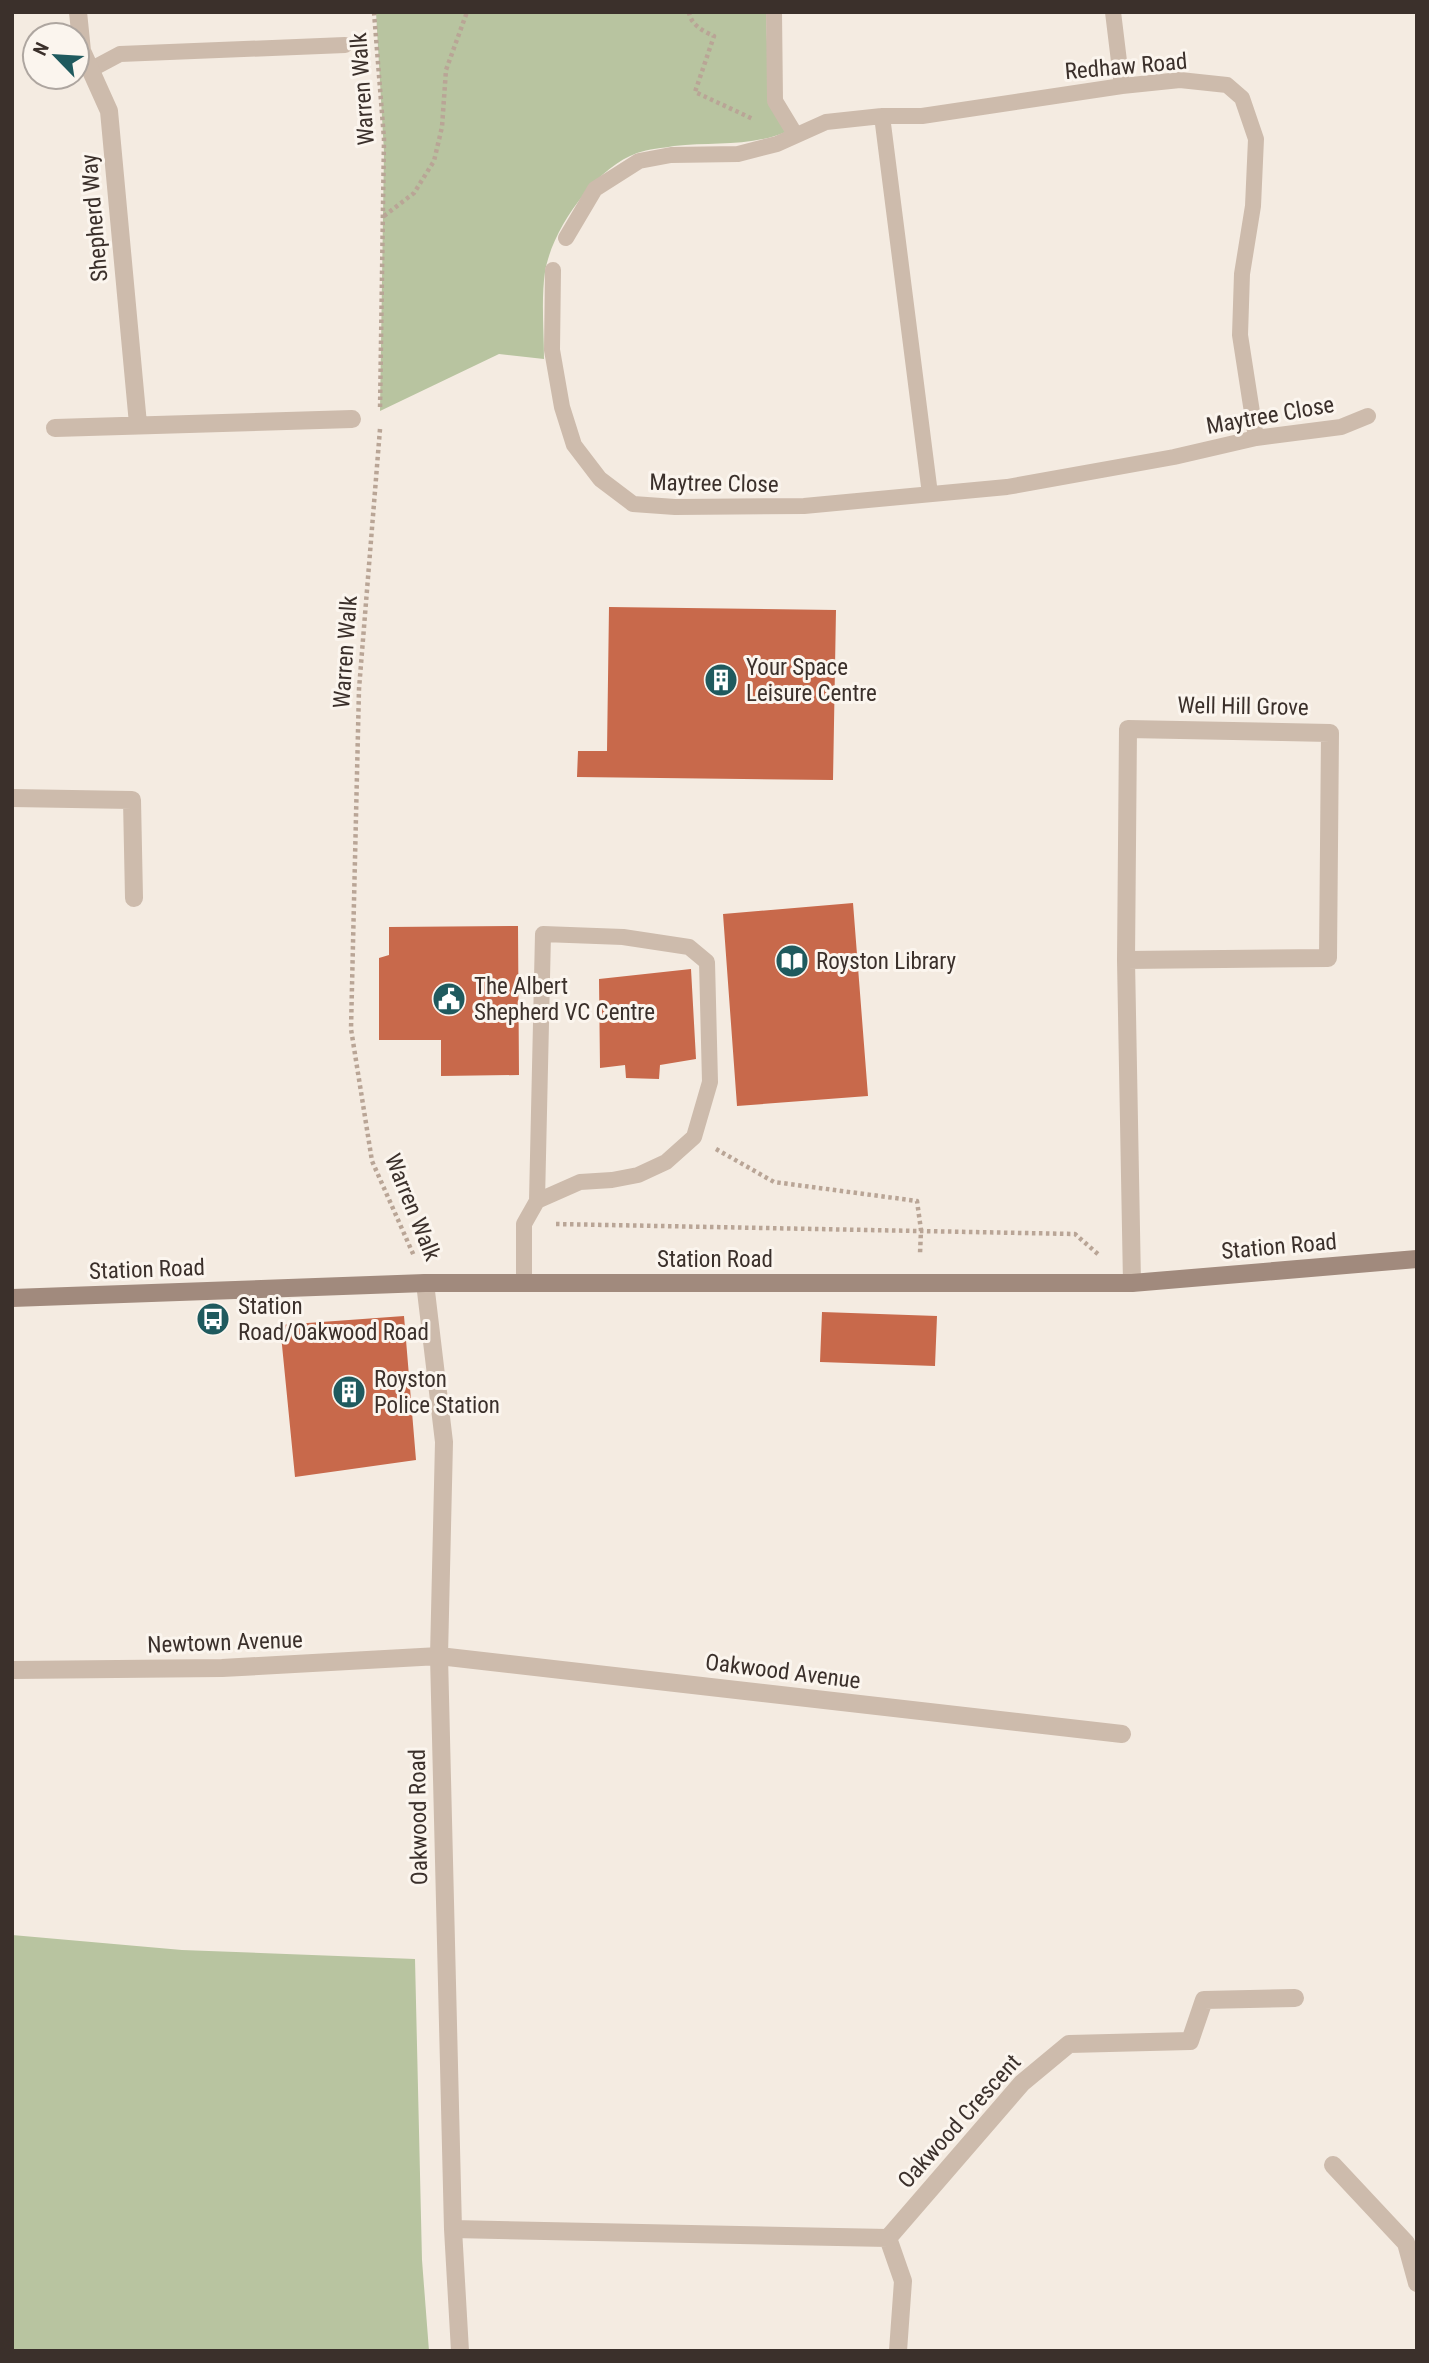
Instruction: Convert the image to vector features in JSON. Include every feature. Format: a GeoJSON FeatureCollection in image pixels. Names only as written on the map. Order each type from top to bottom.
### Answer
{"type":"FeatureCollection","features":[{"type":"Feature","properties":{"kind":"main road","name":"Station Road"},"geometry":{"type":"LineString","coordinates":[[12,1298],[425,1283],[1132,1283],[1417,1259]]}},
{"type":"Feature","properties":{"kind":"street","name":"Shepherd Way"},"geometry":{"type":"LineString","coordinates":[[91,72],[109,111],[138,425]]}},
{"type":"Feature","properties":{"kind":"street"},"geometry":{"type":"LineString","coordinates":[[55,428],[352,419]]}},
{"type":"Feature","properties":{"kind":"street","name":"Well Hill Grove"},"geometry":{"type":"LineString","coordinates":[[1126,960],[1328,958],[1330,733],[1128,729],[1126,960],[1132,1283]]}},
{"type":"Feature","properties":{"kind":"street"},"geometry":{"type":"LineString","coordinates":[[12,799],[132,800],[134,898]]}},
{"type":"Feature","properties":{"kind":"street","name":"Oakwood Road"},"geometry":{"type":"LineString","coordinates":[[425,1283],[444,1442],[439,1656],[453,2229],[460,2351]]}},
{"type":"Feature","properties":{"kind":"street","name":"Newtown Avenue"},"geometry":{"type":"LineString","coordinates":[[12,1670],[222,1668],[439,1656]]}},
{"type":"Feature","properties":{"kind":"street","name":"Oakwood Avenue"},"geometry":{"type":"LineString","coordinates":[[439,1656],[1122,1734]]}},
{"type":"Feature","properties":{"kind":"street","name":"Oakwood Crescent"},"geometry":{"type":"LineString","coordinates":[[888,2238],[1022,2083],[1069,2044],[1190,2041],[1204,2000],[1295,1998]]}},
{"type":"Feature","properties":{"kind":"street"},"geometry":{"type":"LineString","coordinates":[[1333,2165],[1406,2243],[1417,2283]]}},
{"type":"Feature","properties":{"kind":"street"},"geometry":{"type":"LineString","coordinates":[[453,2229],[888,2238],[903,2281],[898,2351]]}},
{"type":"Feature","properties":{"kind":"lane"},"geometry":{"type":"LineString","coordinates":[[566,238],[595,189],[639,161],[671,156],[738,154],[777,144],[795,134],[775,101],[774,12]]}},
{"type":"Feature","properties":{"kind":"lane"},"geometry":{"type":"LineString","coordinates":[[1113,12],[1122,86]]}},
{"type":"Feature","properties":{"kind":"lane"},"geometry":{"type":"LineString","coordinates":[[91,69],[120,54],[345,45]]}},
{"type":"Feature","properties":{"kind":"lane","name":"Redhaw Road"},"geometry":{"type":"LineString","coordinates":[[795,134],[826,122],[881,116],[922,116],[1122,86],[1180,80],[1227,85],[1242,98],[1256,139],[1253,206],[1242,274],[1240,335],[1256,438]]}},
{"type":"Feature","properties":{"kind":"lane"},"geometry":{"type":"LineString","coordinates":[[881,116],[930,494]]}},
{"type":"Feature","properties":{"kind":"lane","name":"Maytree Close"},"geometry":{"type":"LineString","coordinates":[[553,270],[552,350],[562,407],[574,445],[600,478],[633,504],[675,507],[804,506],[1007,487],[1174,457],[1256,438],[1341,427],[1368,416]]}},
{"type":"Feature","properties":{"kind":"lane"},"geometry":{"type":"LineString","coordinates":[[524,1283],[524,1224],[537,1200],[542,934],[623,937],[689,947],[707,962],[710,1082],[694,1137],[666,1162],[638,1175],[580,1182],[537,1200]]}},
{"type":"Feature","properties":{"kind":"path","name":"Warren Walk"},"geometry":{"type":"LineString","coordinates":[[374,12],[384,139],[379,435],[359,688],[351,1029],[372,1161],[425,1283]]}},
{"type":"Feature","properties":{"kind":"path"},"geometry":{"type":"LineString","coordinates":[[383,216],[414,193],[434,161],[442,127],[446,70],[467,12]]}},
{"type":"Feature","properties":{"kind":"path"},"geometry":{"type":"LineString","coordinates":[[689,12],[690,18],[703,32],[714,36],[695,92],[769,127],[777,144]]}},
{"type":"Feature","properties":{"kind":"path"},"geometry":{"type":"LineString","coordinates":[[694,1137],[774,1182],[917,1201],[922,1230]]}},
{"type":"Feature","properties":{"kind":"path"},"geometry":{"type":"LineString","coordinates":[[524,1224],[1075,1234],[1132,1283]]}},
{"type":"Feature","properties":{"kind":"green space"},"geometry":{"type":"Polygon","coordinates":[[[376,12],[766,12],[769,104],[786,132],[745,142],[651,150],[621,161],[591,186],[578,202],[556,237],[549,255],[543,293],[544,359],[499,354],[380,411],[384,152],[376,12]]]}},
{"type":"Feature","properties":{"kind":"green space"},"geometry":{"type":"Polygon","coordinates":[[[12,1935],[182,1950],[415,1959],[422,2260],[429,2351],[12,2351],[12,1935]]]}},
{"type":"Feature","properties":{"kind":"building","name":"Your Space Leisure Centre"},"geometry":{"type":"Polygon","coordinates":[[[609,607],[836,610],[833,780],[577,777],[578,751],[607,751],[609,607]]]}},
{"type":"Feature","properties":{"kind":"building","name":"Royston Library"},"geometry":{"type":"Polygon","coordinates":[[[853,903],[868,1096],[737,1106],[723,914],[853,903]]]}},
{"type":"Feature","properties":{"kind":"building","name":"The Albert Shepherd VC Centre"},"geometry":{"type":"Polygon","coordinates":[[[518,926],[519,1075],[441,1076],[441,1040],[379,1040],[379,958],[389,955],[389,927],[518,926]]]}},
{"type":"Feature","properties":{"kind":"building"},"geometry":{"type":"Polygon","coordinates":[[[691,969],[696,1059],[660,1065],[659,1079],[626,1078],[625,1065],[600,1068],[599,979],[691,969]]]}},
{"type":"Feature","properties":{"kind":"building"},"geometry":{"type":"Polygon","coordinates":[[[822,1312],[937,1316],[935,1366],[820,1362],[822,1312]]]}},
{"type":"Feature","properties":{"kind":"building","name":"Royston Police Station"},"geometry":{"type":"Polygon","coordinates":[[[404,1316],[416,1460],[295,1477],[280,1325],[404,1316]]]}},
{"type":"Feature","properties":{"kind":"place","name":"Your Space Leisure Centre"},"geometry":{"type":"Point","coordinates":[721,680]}},
{"type":"Feature","properties":{"kind":"place","name":"Royston Library"},"geometry":{"type":"Point","coordinates":[792,961]}},
{"type":"Feature","properties":{"kind":"place","name":"The Albert Shepherd VC Centre"},"geometry":{"type":"Point","coordinates":[449,999]}},
{"type":"Feature","properties":{"kind":"place","name":"Station Road/Oakwood Road"},"geometry":{"type":"Point","coordinates":[213,1319]}},
{"type":"Feature","properties":{"kind":"place","name":"Royston Police Station"},"geometry":{"type":"Point","coordinates":[349,1392]}}]}
